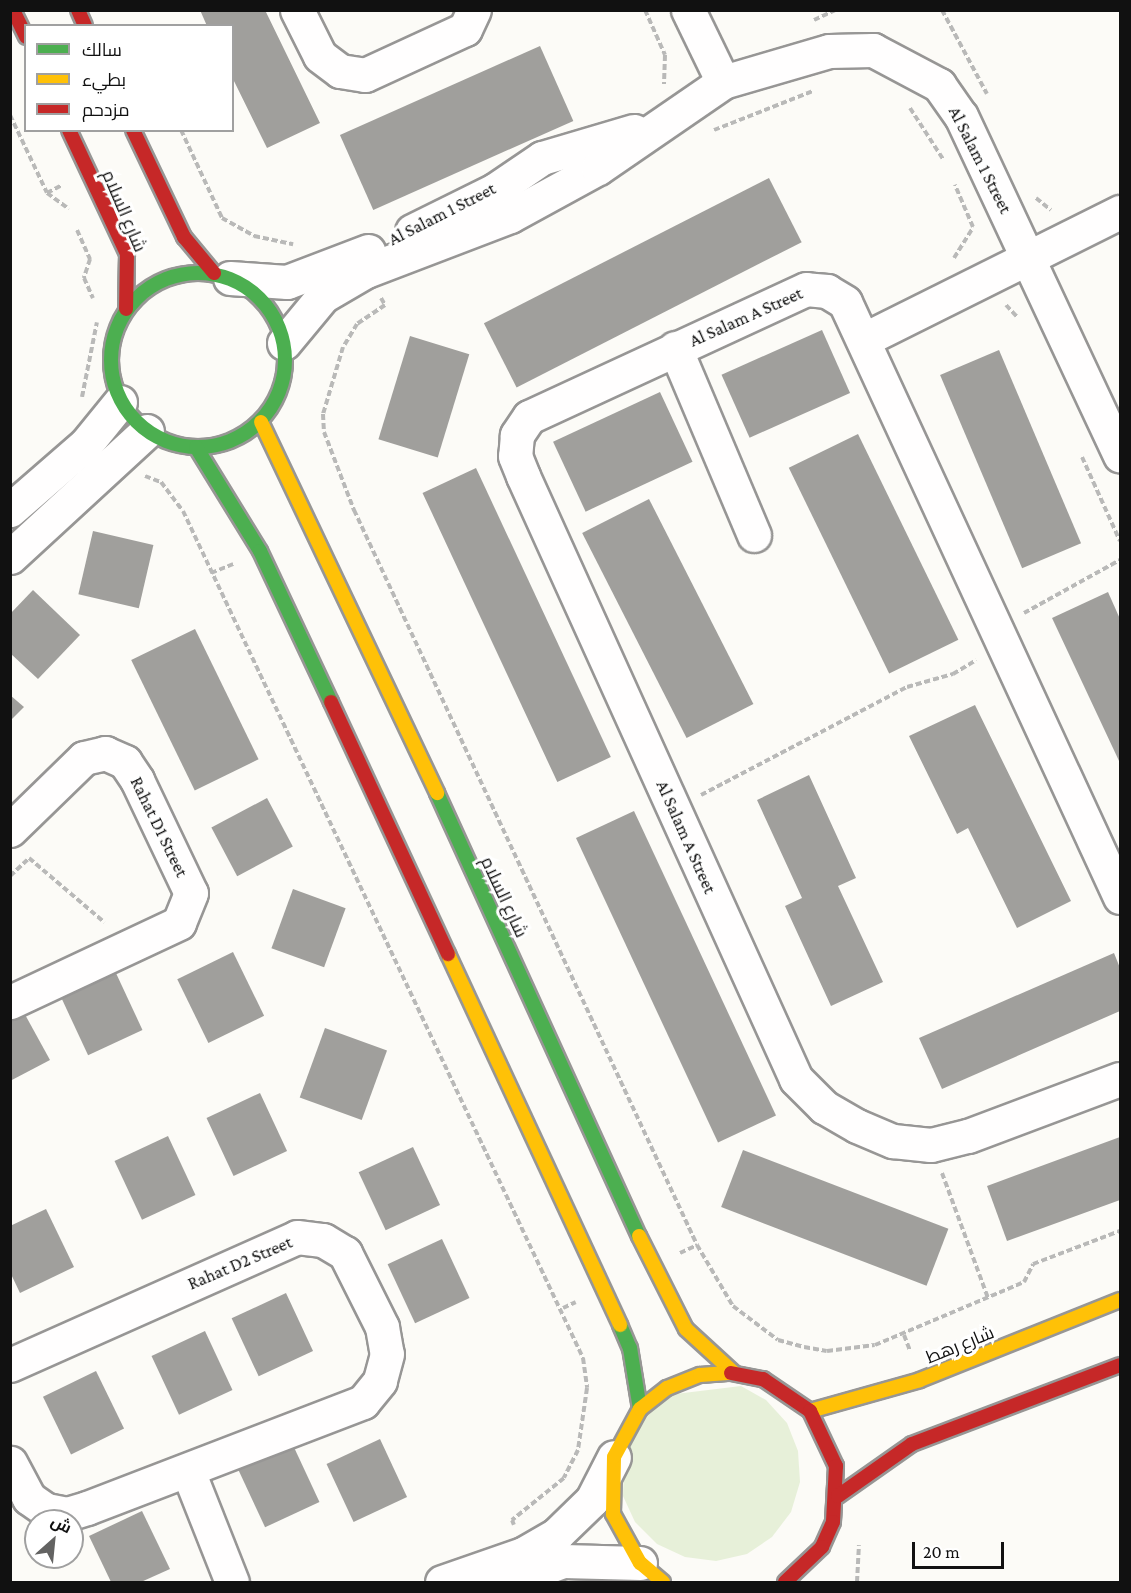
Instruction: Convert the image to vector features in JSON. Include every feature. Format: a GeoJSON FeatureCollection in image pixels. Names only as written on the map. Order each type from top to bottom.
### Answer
{"type":"FeatureCollection","features":[{"type":"Feature","properties":{"kind":"street"},"geometry":{"type":"LineString","coordinates":[[13,10],[24,33]]}},
{"type":"Feature","properties":{"kind":"street"},"geometry":{"type":"LineString","coordinates":[[78,10],[84,24]]}},
{"type":"Feature","properties":{"kind":"street"},"geometry":{"type":"LineString","coordinates":[[297,10],[320,56],[340,71],[365,75],[465,29],[474,10]]}},
{"type":"Feature","properties":{"kind":"street"},"geometry":{"type":"LineString","coordinates":[[688,10],[723,82]]}},
{"type":"Feature","properties":{"kind":"street","name":"Al Salam 1 Street"},"geometry":{"type":"LineString","coordinates":[[222,275],[302,278],[538,178],[598,168],[650,127],[723,82],[819,53],[873,50],[939,85],[961,116],[1120,456]]}},
{"type":"Feature","properties":{"kind":"street","name":"شارع السلام"},"geometry":{"type":"LineString","coordinates":[[70,132],[127,254],[126,309]]}},
{"type":"Feature","properties":{"kind":"street"},"geometry":{"type":"LineString","coordinates":[[134,132],[184,237],[222,275],[268,308],[284,343],[282,385],[261,422],[220,445],[196,447],[147,432],[120,402],[110,354],[126,309],[149,286],[178,274],[222,275]]}},
{"type":"Feature","properties":{"kind":"street","name":"Al Salam 1 Street"},"geometry":{"type":"LineString","coordinates":[[284,343],[323,296],[366,271],[510,216],[538,178]]}},
{"type":"Feature","properties":{"kind":"street"},"geometry":{"type":"LineString","coordinates":[[865,339],[963,287],[1029,259],[1120,212]]}},
{"type":"Feature","properties":{"kind":"street","name":"Al Salam A Street"},"geometry":{"type":"LineString","coordinates":[[1117,879],[997,628],[865,339],[845,302],[827,291],[806,289],[530,417],[517,435],[515,456],[796,1079],[824,1107],[857,1126],[893,1141],[931,1145],[968,1136],[1120,1079]]}},
{"type":"Feature","properties":{"kind":"street","name":"Al Salam A Street"},"geometry":{"type":"LineString","coordinates":[[675,348],[754,535]]}},
{"type":"Feature","properties":{"kind":"street"},"geometry":{"type":"LineString","coordinates":[[13,551],[97,455],[120,402]]}},
{"type":"Feature","properties":{"kind":"street","name":"شارع السلام"},"geometry":{"type":"LineString","coordinates":[[261,422],[319,536],[668,1299],[686,1329],[734,1373]]}},
{"type":"Feature","properties":{"kind":"street"},"geometry":{"type":"LineString","coordinates":[[10,510],[97,455],[147,432]]}},
{"type":"Feature","properties":{"kind":"street"},"geometry":{"type":"LineString","coordinates":[[196,447],[260,552],[604,1287],[630,1348],[640,1409]]}},
{"type":"Feature","properties":{"kind":"street","name":"Rahat D1 Street"},"geometry":{"type":"LineString","coordinates":[[10,830],[84,758],[105,753],[125,762],[190,893],[179,923],[10,1002]]}},
{"type":"Feature","properties":{"kind":"street","name":"Rahat D2 Street"},"geometry":{"type":"LineString","coordinates":[[10,1365],[297,1237],[323,1239],[345,1253],[382,1327],[387,1354],[380,1381],[363,1402],[188,1471],[67,1514],[46,1510],[29,1498],[10,1463]]}},
{"type":"Feature","properties":{"kind":"street","name":"شارع رهط"},"geometry":{"type":"LineString","coordinates":[[810,1411],[920,1380],[1120,1300]]}},
{"type":"Feature","properties":{"kind":"street"},"geometry":{"type":"LineString","coordinates":[[838,1496],[865,1472],[912,1444],[1120,1365]]}},
{"type":"Feature","properties":{"kind":"street"},"geometry":{"type":"LineString","coordinates":[[442,1582],[523,1554],[575,1518],[614,1457],[640,1409],[668,1388],[700,1376],[734,1373],[771,1384],[810,1411],[830,1446],[838,1496],[833,1522],[805,1568],[785,1582]]}},
{"type":"Feature","properties":{"kind":"street"},"geometry":{"type":"LineString","coordinates":[[614,1457],[613,1514],[652,1573]]}},
{"type":"Feature","properties":{"kind":"street"},"geometry":{"type":"LineString","coordinates":[[188,1471],[232,1582]]}},
{"type":"Feature","properties":{"kind":"street"},"geometry":{"type":"LineString","coordinates":[[504,1582],[562,1561],[652,1573]]}},
{"type":"Feature","properties":{"kind":"street"},"geometry":{"type":"LineString","coordinates":[[805,1568],[807,1582]]}},
{"type":"Feature","properties":{"kind":"path"},"geometry":{"type":"LineString","coordinates":[[710,131],[826,86]]}},
{"type":"Feature","properties":{"kind":"path"},"geometry":{"type":"LineString","coordinates":[[903,100],[928,128],[948,170]]}},
{"type":"Feature","properties":{"kind":"path"},"geometry":{"type":"LineString","coordinates":[[10,115],[47,193],[68,207],[90,259],[84,278],[96,303]]}},
{"type":"Feature","properties":{"kind":"path"},"geometry":{"type":"LineString","coordinates":[[182,132],[222,218],[254,236],[301,244]]}},
{"type":"Feature","properties":{"kind":"path"},"geometry":{"type":"LineString","coordinates":[[952,178],[973,227],[952,260],[963,287],[970,298],[994,300],[1012,308],[1022,325]]}},
{"type":"Feature","properties":{"kind":"path"},"geometry":{"type":"LineString","coordinates":[[366,271],[385,304],[349,333],[323,414],[324,432],[354,510],[697,1245],[733,1306],[778,1340],[827,1351],[875,1345],[1024,1282],[1033,1264],[1120,1231]]}},
{"type":"Feature","properties":{"kind":"path"},"geometry":{"type":"LineString","coordinates":[[99,312],[75,432],[97,455],[161,482],[183,511],[579,1348],[587,1388],[578,1450],[564,1478],[512,1520],[523,1554]]}},
{"type":"Feature","properties":{"kind":"path"},"geometry":{"type":"LineString","coordinates":[[1076,444],[1120,541]]}},
{"type":"Feature","properties":{"kind":"path"},"geometry":{"type":"LineString","coordinates":[[673,808],[907,687],[953,674],[980,657],[975,639],[1120,560]]}},
{"type":"Feature","properties":{"kind":"path"},"geometry":{"type":"LineString","coordinates":[[10,876],[29,858],[132,946]]}},
{"type":"Feature","properties":{"kind":"path"},"geometry":{"type":"LineString","coordinates":[[931,1145],[988,1298]]}},
{"type":"Feature","properties":{"kind":"path"},"geometry":{"type":"LineString","coordinates":[[857,1582],[861,1536]]}},
{"type":"Feature","properties":{"kind":"green space"},"geometry":{"type":"Polygon","coordinates":[[[741,1386],[766,1400],[787,1423],[798,1451],[800,1482],[791,1512],[772,1537],[747,1554],[716,1561],[685,1557],[657,1544],[635,1522],[623,1496],[625,1440],[659,1396],[741,1386]]]}},
{"type":"Feature","properties":{"kind":"building"},"geometry":{"type":"Polygon","coordinates":[[[200,10],[265,10],[320,123],[267,148],[234,81],[234,24],[206,24],[200,10]]]}},
{"type":"Feature","properties":{"kind":"building"},"geometry":{"type":"Polygon","coordinates":[[[540,46],[573,121],[373,210],[340,135],[540,46]]]}},
{"type":"Feature","properties":{"kind":"building"},"geometry":{"type":"Polygon","coordinates":[[[769,178],[802,242],[517,387],[484,323],[769,178]]]}},
{"type":"Feature","properties":{"kind":"building"},"geometry":{"type":"Polygon","coordinates":[[[822,330],[850,393],[750,438],[722,375],[822,330]]]}},
{"type":"Feature","properties":{"kind":"building"},"geometry":{"type":"Polygon","coordinates":[[[410,336],[469,354],[438,457],[378,439],[410,336]]]}},
{"type":"Feature","properties":{"kind":"building"},"geometry":{"type":"Polygon","coordinates":[[[999,350],[1081,543],[1022,568],[940,375],[999,350]]]}},
{"type":"Feature","properties":{"kind":"building"},"geometry":{"type":"Polygon","coordinates":[[[660,392],[693,462],[586,512],[553,442],[660,392]]]}},
{"type":"Feature","properties":{"kind":"building"},"geometry":{"type":"Polygon","coordinates":[[[858,434],[958,640],[889,674],[789,468],[858,434]]]}},
{"type":"Feature","properties":{"kind":"building"},"geometry":{"type":"Polygon","coordinates":[[[476,468],[611,757],[557,782],[423,493],[476,468]]]}},
{"type":"Feature","properties":{"kind":"building"},"geometry":{"type":"Polygon","coordinates":[[[649,499],[753,704],[687,738],[582,533],[649,499]]]}},
{"type":"Feature","properties":{"kind":"building"},"geometry":{"type":"Polygon","coordinates":[[[93,531],[153,545],[139,608],[78,594],[93,531]]]}},
{"type":"Feature","properties":{"kind":"building"},"geometry":{"type":"Polygon","coordinates":[[[33,590],[80,635],[38,679],[10,653],[10,614],[33,590]]]}},
{"type":"Feature","properties":{"kind":"building"},"geometry":{"type":"Polygon","coordinates":[[[1108,592],[1120,619],[1120,763],[1052,618],[1108,592]]]}},
{"type":"Feature","properties":{"kind":"building"},"geometry":{"type":"Polygon","coordinates":[[[195,629],[259,759],[195,790],[131,660],[195,629]]]}},
{"type":"Feature","properties":{"kind":"building"},"geometry":{"type":"Polygon","coordinates":[[[10,695],[24,707],[10,721],[10,695]]]}},
{"type":"Feature","properties":{"kind":"building"},"geometry":{"type":"Polygon","coordinates":[[[975,705],[1071,901],[1017,928],[968,828],[957,834],[909,736],[975,705]]]}},
{"type":"Feature","properties":{"kind":"building"},"geometry":{"type":"Polygon","coordinates":[[[809,775],[856,878],[838,886],[883,982],[831,1006],[785,906],[802,898],[757,800],[809,775]]]}},
{"type":"Feature","properties":{"kind":"building"},"geometry":{"type":"Polygon","coordinates":[[[267,798],[293,847],[237,876],[211,828],[267,798]]]}},
{"type":"Feature","properties":{"kind":"building"},"geometry":{"type":"Polygon","coordinates":[[[634,811],[776,1116],[718,1143],[576,838],[634,811]]]}},
{"type":"Feature","properties":{"kind":"building"},"geometry":{"type":"Polygon","coordinates":[[[293,889],[346,908],[324,967],[271,948],[293,889]]]}},
{"type":"Feature","properties":{"kind":"building"},"geometry":{"type":"Polygon","coordinates":[[[233,952],[264,1016],[208,1043],[177,979],[233,952]]]}},
{"type":"Feature","properties":{"kind":"building"},"geometry":{"type":"Polygon","coordinates":[[[1114,953],[1120,968],[1120,1011],[942,1089],[919,1038],[1114,953]]]}},
{"type":"Feature","properties":{"kind":"building"},"geometry":{"type":"Polygon","coordinates":[[[115,971],[142,1030],[88,1055],[61,996],[115,971]]]}},
{"type":"Feature","properties":{"kind":"building"},"geometry":{"type":"Polygon","coordinates":[[[17,1000],[50,1060],[10,1081],[10,1004],[17,1000]]]}},
{"type":"Feature","properties":{"kind":"building"},"geometry":{"type":"Polygon","coordinates":[[[325,1028],[387,1051],[362,1120],[300,1098],[325,1028]]]}},
{"type":"Feature","properties":{"kind":"building"},"geometry":{"type":"Polygon","coordinates":[[[260,1093],[287,1151],[234,1176],[207,1118],[260,1093]]]}},
{"type":"Feature","properties":{"kind":"building"},"geometry":{"type":"Polygon","coordinates":[[[168,1136],[195,1195],[142,1220],[115,1161],[168,1136]]]}},
{"type":"Feature","properties":{"kind":"building"},"geometry":{"type":"Polygon","coordinates":[[[1120,1137],[1120,1200],[1007,1241],[987,1186],[1120,1137]]]}},
{"type":"Feature","properties":{"kind":"building"},"geometry":{"type":"Polygon","coordinates":[[[413,1147],[440,1205],[386,1230],[359,1172],[413,1147]]]}},
{"type":"Feature","properties":{"kind":"building"},"geometry":{"type":"Polygon","coordinates":[[[743,1150],[948,1229],[927,1286],[721,1207],[743,1150]]]}},
{"type":"Feature","properties":{"kind":"building"},"geometry":{"type":"Polygon","coordinates":[[[46,1209],[74,1267],[20,1293],[10,1272],[10,1226],[46,1209]]]}},
{"type":"Feature","properties":{"kind":"building"},"geometry":{"type":"Polygon","coordinates":[[[442,1239],[469,1298],[415,1323],[388,1264],[442,1239]]]}},
{"type":"Feature","properties":{"kind":"building"},"geometry":{"type":"Polygon","coordinates":[[[286,1293],[313,1351],[259,1376],[232,1318],[286,1293]]]}},
{"type":"Feature","properties":{"kind":"building"},"geometry":{"type":"Polygon","coordinates":[[[205,1331],[232,1390],[179,1415],[152,1356],[205,1331]]]}},
{"type":"Feature","properties":{"kind":"building"},"geometry":{"type":"Polygon","coordinates":[[[96,1371],[124,1429],[71,1454],[43,1397],[96,1371]]]}},
{"type":"Feature","properties":{"kind":"building"},"geometry":{"type":"Polygon","coordinates":[[[380,1439],[407,1497],[354,1522],[327,1464],[380,1439]]]}},
{"type":"Feature","properties":{"kind":"building"},"geometry":{"type":"Polygon","coordinates":[[[292,1443],[319,1502],[265,1527],[238,1468],[292,1443]]]}},
{"type":"Feature","properties":{"kind":"building"},"geometry":{"type":"Polygon","coordinates":[[[142,1511],[170,1569],[141,1582],[111,1582],[89,1536],[142,1511]]]}},
{"type":"Feature","properties":{"kind":"traffic: fast"},"geometry":{"type":"LineString","coordinates":[[198,273],[215,274],[231,279],[247,287],[260,298],[271,311],[279,327],[284,343],[285,360],[284,377],[279,393],[271,409],[260,422],[247,433],[231,441],[215,446],[198,447],[181,446],[165,441],[149,433],[136,422],[125,409],[117,393],[112,377],[111,360],[112,343],[117,327],[125,311],[136,298],[149,287],[165,279],[181,274],[198,273]]}},
{"type":"Feature","properties":{"kind":"traffic: fast"},"geometry":{"type":"LineString","coordinates":[[196,447],[260,551],[331,702]]}},
{"type":"Feature","properties":{"kind":"traffic: fast"},"geometry":{"type":"LineString","coordinates":[[437,793],[639,1236]]}},
{"type":"Feature","properties":{"kind":"traffic: fast"},"geometry":{"type":"LineString","coordinates":[[620,1325],[630,1348],[640,1409]]}},
{"type":"Feature","properties":{"kind":"traffic: slow"},"geometry":{"type":"LineString","coordinates":[[261,422],[437,793]]}},
{"type":"Feature","properties":{"kind":"traffic: slow"},"geometry":{"type":"LineString","coordinates":[[448,954],[620,1325]]}},
{"type":"Feature","properties":{"kind":"traffic: slow"},"geometry":{"type":"LineString","coordinates":[[639,1236],[686,1329],[734,1373]]}},
{"type":"Feature","properties":{"kind":"traffic: slow"},"geometry":{"type":"LineString","coordinates":[[810,1411],[920,1380],[1120,1300]]}},
{"type":"Feature","properties":{"kind":"traffic: slow"},"geometry":{"type":"LineString","coordinates":[[663,1582],[640,1563],[613,1514],[614,1457],[640,1409],[667,1388],[700,1375],[731,1373]]}},
{"type":"Feature","properties":{"kind":"traffic: jam"},"geometry":{"type":"LineString","coordinates":[[13,10],[24,33]]}},
{"type":"Feature","properties":{"kind":"traffic: jam"},"geometry":{"type":"LineString","coordinates":[[78,10],[84,24]]}},
{"type":"Feature","properties":{"kind":"traffic: jam"},"geometry":{"type":"LineString","coordinates":[[70,132],[127,254],[126,309]]}},
{"type":"Feature","properties":{"kind":"traffic: jam"},"geometry":{"type":"LineString","coordinates":[[134,132],[184,237],[214,273]]}},
{"type":"Feature","properties":{"kind":"traffic: jam"},"geometry":{"type":"LineString","coordinates":[[331,702],[448,954]]}},
{"type":"Feature","properties":{"kind":"traffic: jam"},"geometry":{"type":"LineString","coordinates":[[838,1496],[912,1444],[1120,1365]]}},
{"type":"Feature","properties":{"kind":"traffic: jam"},"geometry":{"type":"LineString","coordinates":[[731,1373],[763,1379],[810,1411],[836,1466],[833,1522],[822,1547],[785,1582]]}}]}
